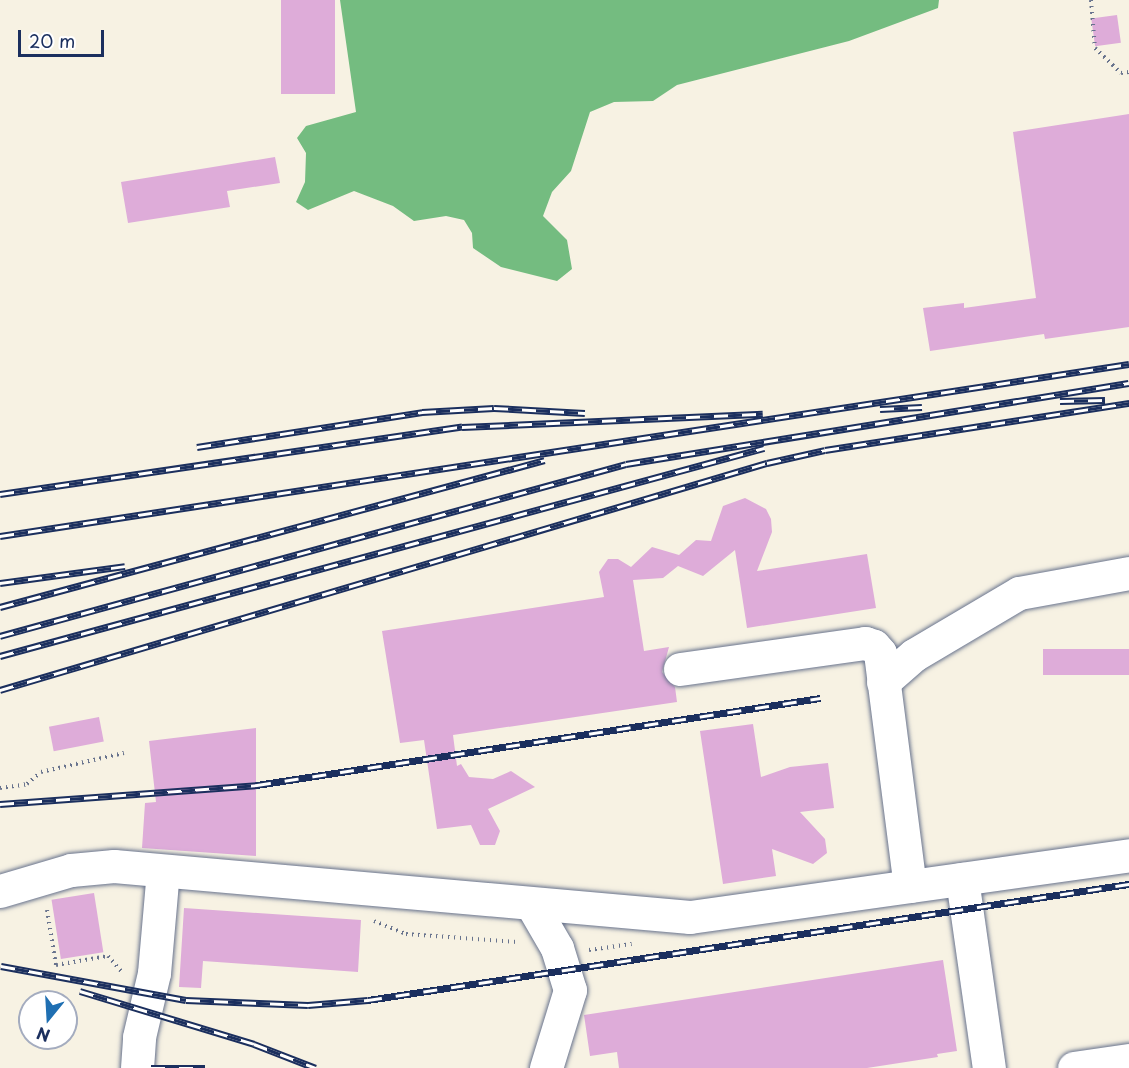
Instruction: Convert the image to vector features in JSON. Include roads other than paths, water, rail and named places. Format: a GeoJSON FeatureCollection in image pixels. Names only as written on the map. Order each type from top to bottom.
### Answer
{"type":"FeatureCollection","features":[{"type":"Feature","properties":{"kind":"lane"},"geometry":{"type":"LineString","coordinates":[[883,682],[914,655],[1019,593],[1129,573]]}},
{"type":"Feature","properties":{"kind":"lane"},"geometry":{"type":"LineString","coordinates":[[680,669],[865,643],[880,653],[910,886]]}},
{"type":"Feature","properties":{"kind":"lane"},"geometry":{"type":"LineString","coordinates":[[0,891],[92,866],[690,917],[1129,855]]}},
{"type":"Feature","properties":{"kind":"lane"},"geometry":{"type":"LineString","coordinates":[[137,1068],[139,1036],[154,973],[163,871]]}},
{"type":"Feature","properties":{"kind":"lane"},"geometry":{"type":"LineString","coordinates":[[962,879],[989,1068]]}},
{"type":"Feature","properties":{"kind":"lane"},"geometry":{"type":"LineString","coordinates":[[532,905],[557,948],[570,990],[546,1068]]}},
{"type":"Feature","properties":{"kind":"lane"},"geometry":{"type":"LineString","coordinates":[[1074,1068],[1129,1060]]}},
{"type":"Feature","properties":{"kind":"railway"},"geometry":{"type":"LineString","coordinates":[[0,536],[1129,364]]}},
{"type":"Feature","properties":{"kind":"railway"},"geometry":{"type":"LineString","coordinates":[[0,636],[626,464],[1129,383]]}},
{"type":"Feature","properties":{"kind":"railway"},"geometry":{"type":"LineString","coordinates":[[1060,401],[1105,400]]}},
{"type":"Feature","properties":{"kind":"railway"},"geometry":{"type":"LineString","coordinates":[[0,690],[767,463],[825,450],[1129,403]]}},
{"type":"Feature","properties":{"kind":"railway"},"geometry":{"type":"LineString","coordinates":[[880,409],[922,407]]}},
{"type":"Feature","properties":{"kind":"railway"},"geometry":{"type":"LineString","coordinates":[[197,447],[422,412],[494,408],[585,413]]}},
{"type":"Feature","properties":{"kind":"railway"},"geometry":{"type":"LineString","coordinates":[[0,494],[462,427],[763,414]]}},
{"type":"Feature","properties":{"kind":"railway"},"geometry":{"type":"LineString","coordinates":[[0,656],[764,448]]}},
{"type":"Feature","properties":{"kind":"railway"},"geometry":{"type":"LineString","coordinates":[[0,607],[545,460]]}},
{"type":"Feature","properties":{"kind":"railway"},"geometry":{"type":"LineString","coordinates":[[0,583],[125,566]]}},
{"type":"Feature","properties":{"kind":"railway"},"geometry":{"type":"LineString","coordinates":[[0,804],[257,785],[820,698]]}},
{"type":"Feature","properties":{"kind":"railway"},"geometry":{"type":"LineString","coordinates":[[1,966],[186,1000],[308,1005],[368,1000],[1129,884]]}},
{"type":"Feature","properties":{"kind":"railway"},"geometry":{"type":"LineString","coordinates":[[80,991],[254,1044],[316,1068]]}},
{"type":"Feature","properties":{"kind":"railway"},"geometry":{"type":"LineString","coordinates":[[151,1068],[205,1068]]}}]}
